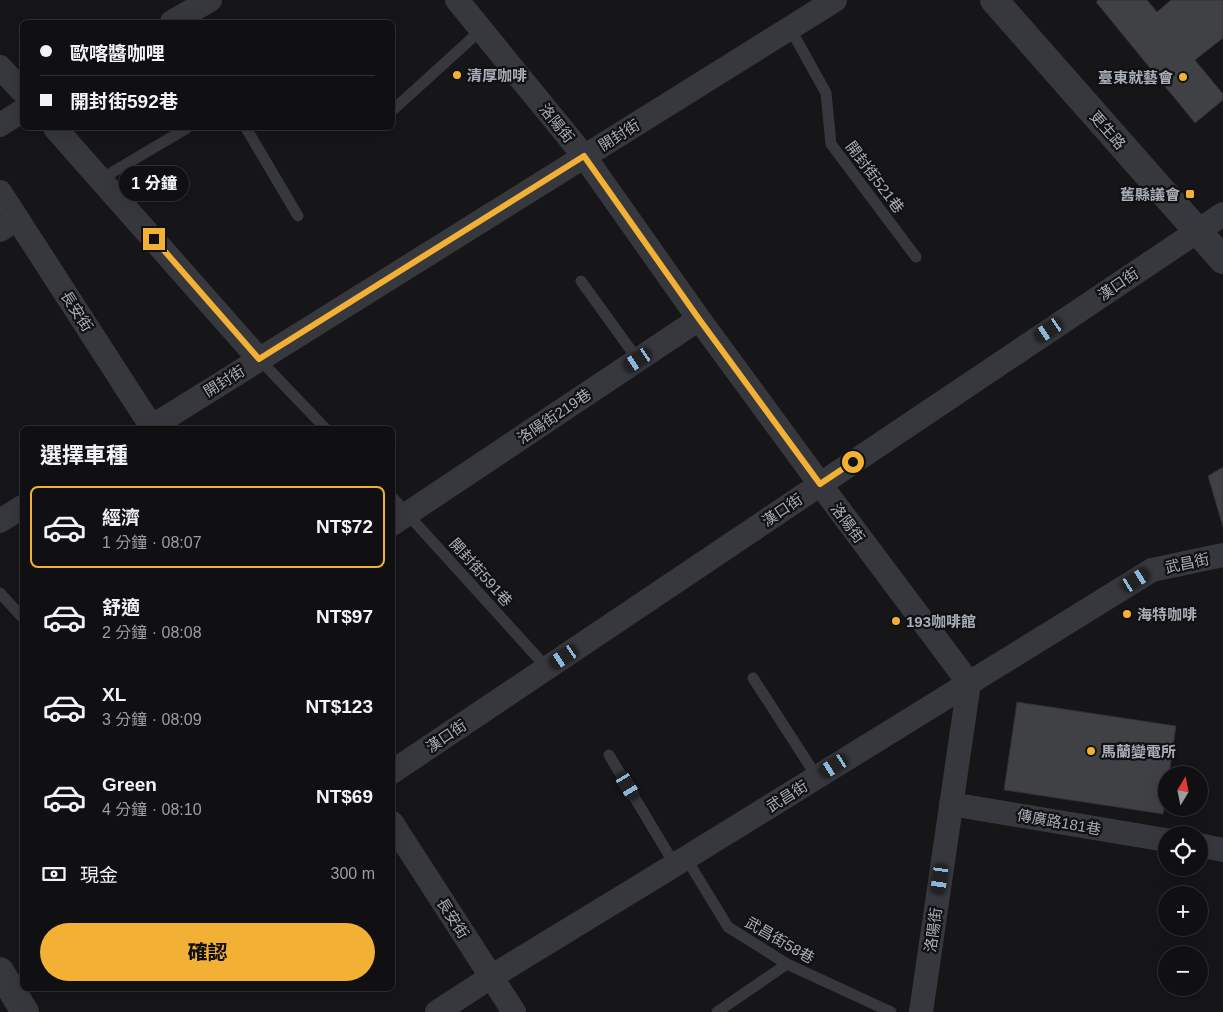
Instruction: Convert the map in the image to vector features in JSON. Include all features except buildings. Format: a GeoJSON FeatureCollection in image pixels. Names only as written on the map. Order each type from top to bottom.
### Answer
{"type":"FeatureCollection","features":[{"type":"Feature","properties":{"kind":"street"},"geometry":{"type":"LineString","coordinates":[[175,20],[210,0]]}},
{"type":"Feature","properties":{"kind":"street","name":"洛陽街"},"geometry":{"type":"LineString","coordinates":[[457,0],[584,156],[699,319],[969,683],[921,1012]]}},
{"type":"Feature","properties":{"kind":"street","name":"開封街"},"geometry":{"type":"LineString","coordinates":[[154,426],[835,0]]}},
{"type":"Feature","properties":{"kind":"street","name":"更生路"},"geometry":{"type":"LineString","coordinates":[[994,0],[1223,260]]}},
{"type":"Feature","properties":{"kind":"street"},"geometry":{"type":"LineString","coordinates":[[0,67],[20,90]]}},
{"type":"Feature","properties":{"kind":"street"},"geometry":{"type":"LineString","coordinates":[[0,125],[20,112]]}},
{"type":"Feature","properties":{"kind":"street"},"geometry":{"type":"LineString","coordinates":[[57,130],[259,359]]}},
{"type":"Feature","properties":{"kind":"street","name":"長安街"},"geometry":{"type":"LineString","coordinates":[[0,192],[9,225],[150,426]]}},
{"type":"Feature","properties":{"kind":"street","name":"漢口街"},"geometry":{"type":"LineString","coordinates":[[395,770],[1223,214]]}},
{"type":"Feature","properties":{"kind":"street","name":"洛陽街219巷"},"geometry":{"type":"LineString","coordinates":[[398,512],[638,360],[699,319]]}},
{"type":"Feature","properties":{"kind":"street"},"geometry":{"type":"LineString","coordinates":[[0,521],[20,508]]}},
{"type":"Feature","properties":{"kind":"street","name":"武昌街"},"geometry":{"type":"LineString","coordinates":[[437,1012],[1152,570],[1223,555]]}},
{"type":"Feature","properties":{"kind":"street","name":"傳廣路181巷"},"geometry":{"type":"LineString","coordinates":[[951,804],[1158,839]]}},
{"type":"Feature","properties":{"kind":"street","name":"長安街"},"geometry":{"type":"LineString","coordinates":[[395,827],[514,1012]]}},
{"type":"Feature","properties":{"kind":"street"},"geometry":{"type":"LineString","coordinates":[[1208,848],[1223,850]]}},
{"type":"Feature","properties":{"kind":"street"},"geometry":{"type":"LineString","coordinates":[[0,971],[25,1012]]}},
{"type":"Feature","properties":{"kind":"lane","name":"開封街521巷"},"geometry":{"type":"LineString","coordinates":[[790,28],[826,93],[831,144],[916,256]]}},
{"type":"Feature","properties":{"kind":"lane"},"geometry":{"type":"LineString","coordinates":[[395,109],[481,30]]}},
{"type":"Feature","properties":{"kind":"lane"},"geometry":{"type":"LineString","coordinates":[[102,179],[184,130]]}},
{"type":"Feature","properties":{"kind":"lane"},"geometry":{"type":"LineString","coordinates":[[247,130],[298,216]]}},
{"type":"Feature","properties":{"kind":"lane"},"geometry":{"type":"LineString","coordinates":[[581,281],[638,360]]}},
{"type":"Feature","properties":{"kind":"lane"},"geometry":{"type":"LineString","coordinates":[[259,359],[323,426]]}},
{"type":"Feature","properties":{"kind":"lane","name":"開封街591巷"},"geometry":{"type":"LineString","coordinates":[[398,512],[547,668]]}},
{"type":"Feature","properties":{"kind":"lane"},"geometry":{"type":"LineString","coordinates":[[0,593],[20,615]]}},
{"type":"Feature","properties":{"kind":"lane"},"geometry":{"type":"LineString","coordinates":[[754,678],[817,777]]}},
{"type":"Feature","properties":{"kind":"lane","name":"武昌街58巷"},"geometry":{"type":"LineString","coordinates":[[609,755],[728,927],[787,964],[891,1012]]}},
{"type":"Feature","properties":{"kind":"lane"},"geometry":{"type":"LineString","coordinates":[[716,1012],[787,964]]}},
{"type":"Feature","properties":{"kind":"place","name":"清厚咖啡"},"geometry":{"type":"Point","coordinates":[457,75]}},
{"type":"Feature","properties":{"kind":"place","name":"臺東就藝會"},"geometry":{"type":"Point","coordinates":[1183,77]}},
{"type":"Feature","properties":{"kind":"place","name":"舊縣議會"},"geometry":{"type":"Point","coordinates":[1190,194]}},
{"type":"Feature","properties":{"kind":"place","name":"海特咖啡"},"geometry":{"type":"Point","coordinates":[1127,614]}},
{"type":"Feature","properties":{"kind":"place","name":"193咖啡館"},"geometry":{"type":"Point","coordinates":[896,621]}},
{"type":"Feature","properties":{"kind":"place","name":"馬蘭變電所"},"geometry":{"type":"Point","coordinates":[1091,751]}},
{"type":"Feature","properties":{"kind":"route"},"geometry":{"type":"LineString","coordinates":[[154,239],[259,359],[584,156],[699,319],[820,484],[853,462]]}}]}
